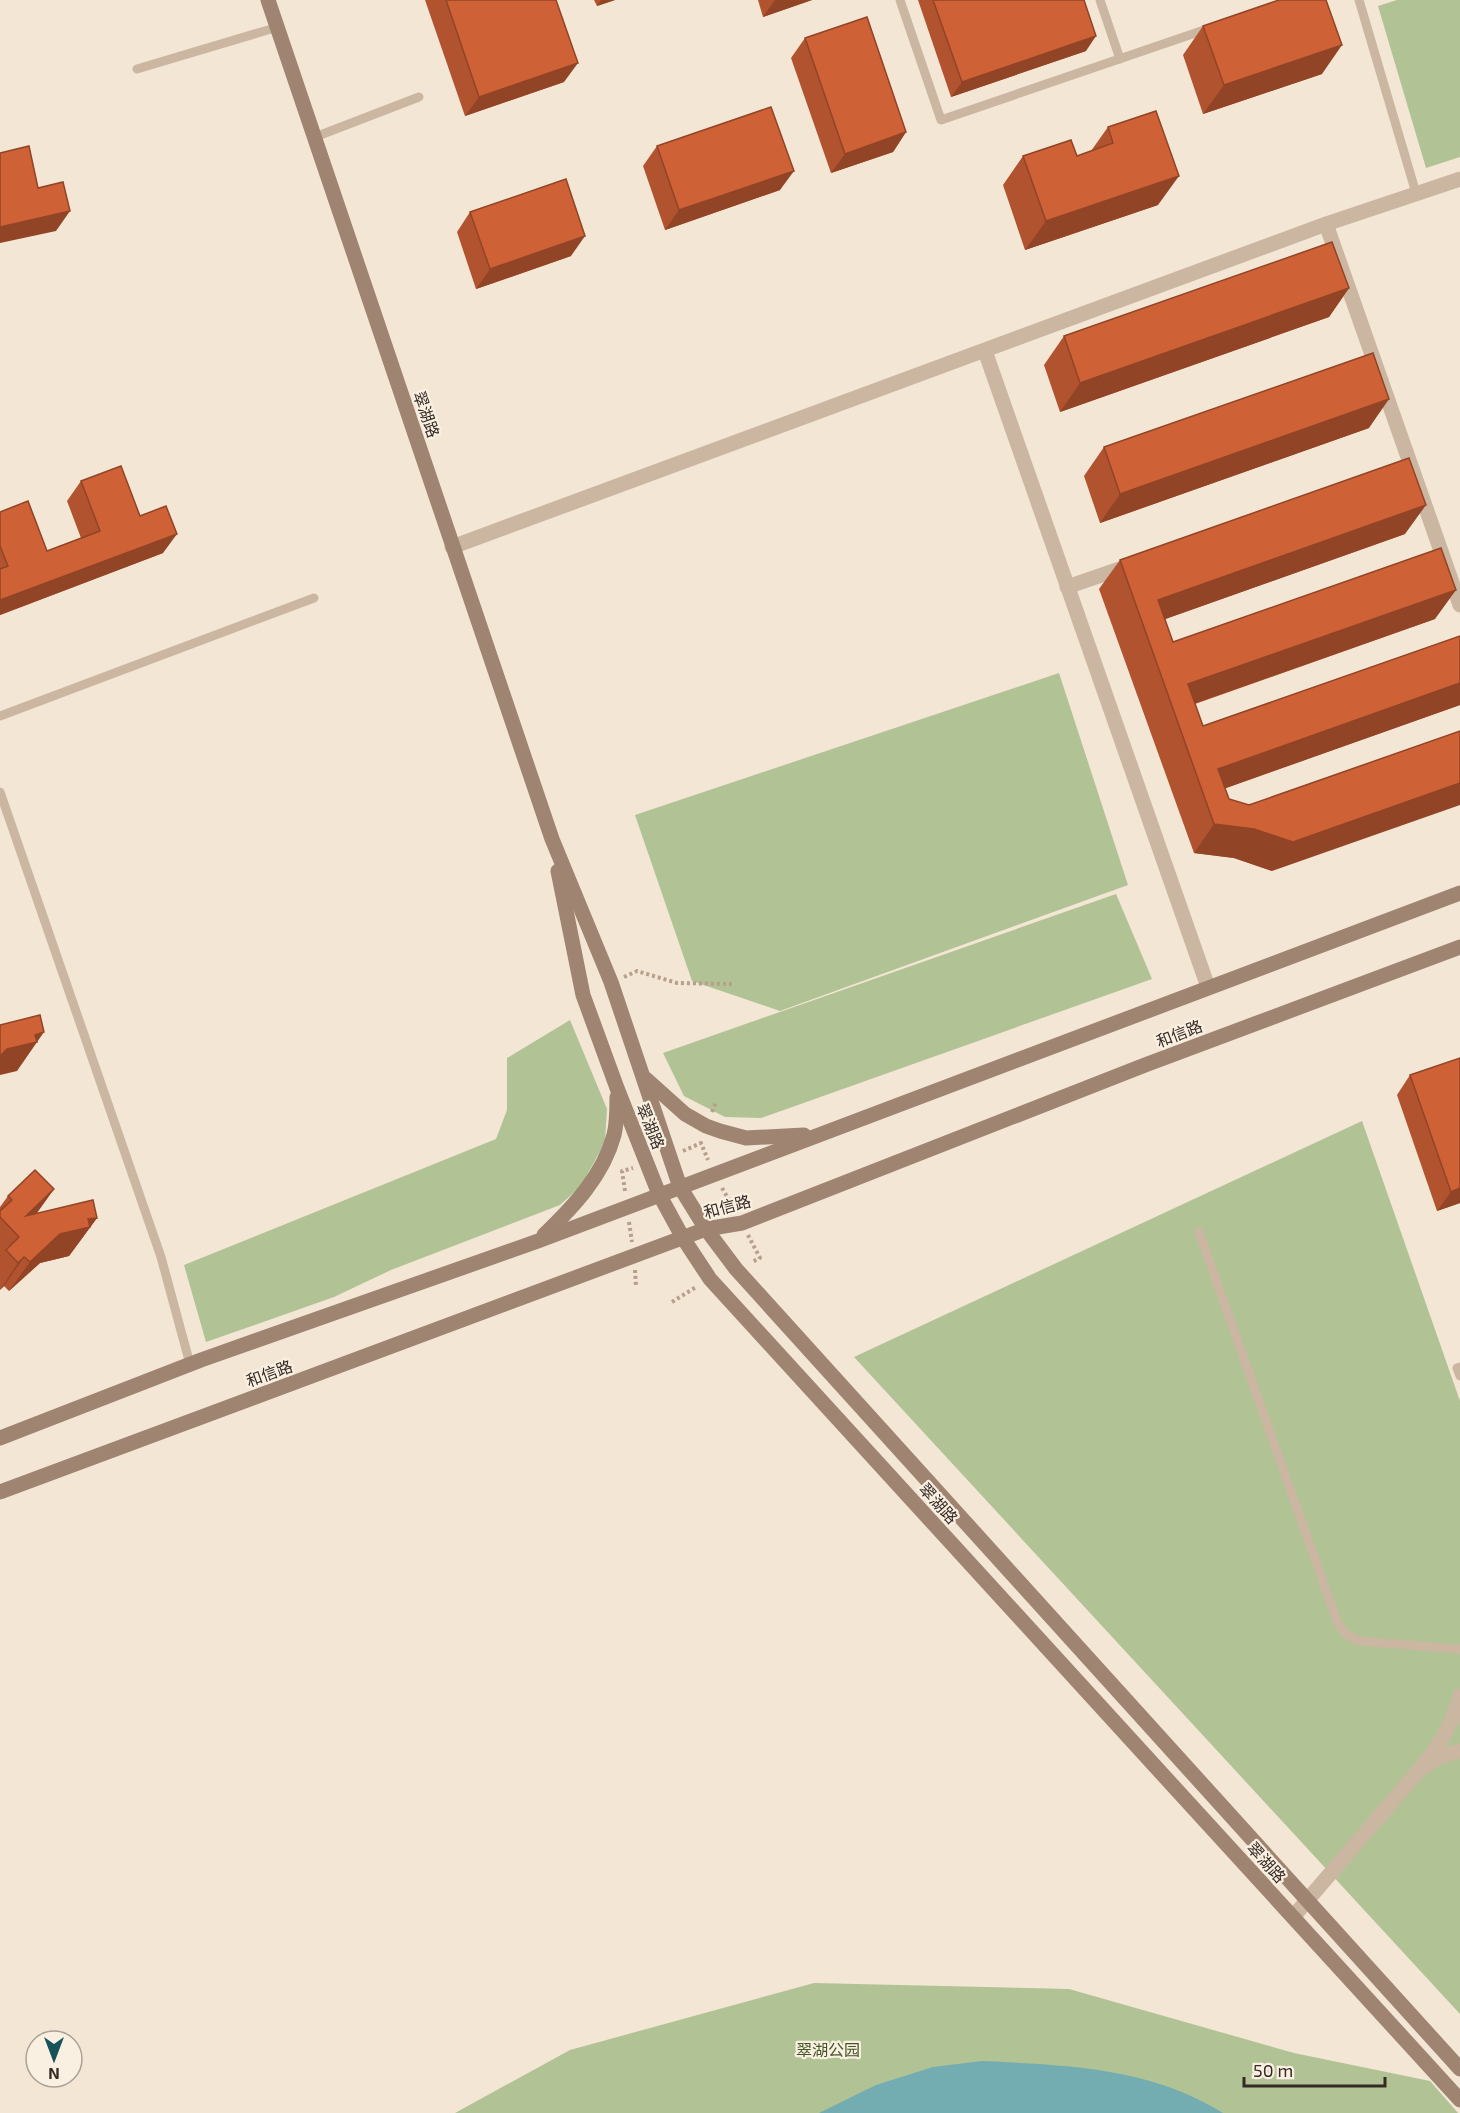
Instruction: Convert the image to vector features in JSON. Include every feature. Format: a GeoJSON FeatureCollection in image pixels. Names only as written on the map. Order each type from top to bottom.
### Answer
{"type":"FeatureCollection","features":[{"type":"Feature","properties":{"kind":"street","name":"翠湖路"},"geometry":{"type":"LineString","coordinates":[[268,0],[552,839],[611,982],[680,1187],[706,1229],[736,1269],[1460,2069]]}},
{"type":"Feature","properties":{"kind":"street"},"geometry":{"type":"LineString","coordinates":[[452,547],[1326,224],[1460,179]]}},
{"type":"Feature","properties":{"kind":"street"},"geometry":{"type":"LineString","coordinates":[[1326,224],[1406,469],[1460,605]]}},
{"type":"Feature","properties":{"kind":"street"},"geometry":{"type":"LineString","coordinates":[[985,351],[1208,987]]}},
{"type":"Feature","properties":{"kind":"street"},"geometry":{"type":"LineString","coordinates":[[1067,587],[1145,560]]}},
{"type":"Feature","properties":{"kind":"street","name":"翠湖路"},"geometry":{"type":"LineString","coordinates":[[552,839],[583,995],[659,1194],[683,1238],[710,1279],[1460,2100]]}},
{"type":"Feature","properties":{"kind":"street","name":"和信路"},"geometry":{"type":"LineString","coordinates":[[0,1438],[190,1364],[538,1241],[1460,894]]}},
{"type":"Feature","properties":{"kind":"street","name":"和信路"},"geometry":{"type":"LineString","coordinates":[[0,1492],[706,1229],[742,1223],[1146,1065],[1460,947]]}},
{"type":"Feature","properties":{"kind":"street"},"geometry":{"type":"LineString","coordinates":[[643,1077],[685,1114],[720,1131],[746,1138],[819,1134]]}},
{"type":"Feature","properties":{"kind":"street"},"geometry":{"type":"LineString","coordinates":[[538,1241],[574,1206],[604,1160],[614,1136],[617,1118],[617,1088]]}},
{"type":"Feature","properties":{"kind":"street"},"geometry":{"type":"LineString","coordinates":[[1293,1917],[1436,1748],[1449,1725],[1460,1696]]}},
{"type":"Feature","properties":{"kind":"street"},"geometry":{"type":"LineString","coordinates":[[1420,1769],[1440,1757],[1460,1751]]}},
{"type":"Feature","properties":{"kind":"lane"},"geometry":{"type":"LineString","coordinates":[[900,0],[941,120],[1217,26]]}},
{"type":"Feature","properties":{"kind":"lane"},"geometry":{"type":"LineString","coordinates":[[1100,0],[1120,59]]}},
{"type":"Feature","properties":{"kind":"lane"},"geometry":{"type":"LineString","coordinates":[[1359,0],[1416,193]]}},
{"type":"Feature","properties":{"kind":"lane"},"geometry":{"type":"LineString","coordinates":[[137,69],[278,27]]}},
{"type":"Feature","properties":{"kind":"lane"},"geometry":{"type":"LineString","coordinates":[[315,137],[419,97]]}},
{"type":"Feature","properties":{"kind":"lane"},"geometry":{"type":"LineString","coordinates":[[0,716],[314,598]]}},
{"type":"Feature","properties":{"kind":"lane"},"geometry":{"type":"LineString","coordinates":[[0,792],[161,1257],[190,1364]]}},
{"type":"Feature","properties":{"kind":"lane"},"geometry":{"type":"LineString","coordinates":[[1199,1232],[1338,1624],[1346,1634],[1358,1641],[1460,1649]]}},
{"type":"Feature","properties":{"kind":"lane"},"geometry":{"type":"LineString","coordinates":[[1460,1367],[1457,1368],[1460,1376]]}},
{"type":"Feature","properties":{"kind":"path"},"geometry":{"type":"LineString","coordinates":[[611,982],[638,970],[677,983],[732,984]]}},
{"type":"Feature","properties":{"kind":"green space"},"geometry":{"type":"Polygon","coordinates":[[[1397,0],[1460,0],[1460,157],[1426,168],[1378,6],[1397,0]]]}},
{"type":"Feature","properties":{"kind":"green space"},"geometry":{"type":"Polygon","coordinates":[[[1059,673],[1128,885],[780,1011],[692,981],[635,815],[1059,673]]]}},
{"type":"Feature","properties":{"kind":"green space"},"geometry":{"type":"Polygon","coordinates":[[[1116,894],[1152,979],[761,1118],[725,1117],[684,1096],[663,1053],[1116,894]]]}},
{"type":"Feature","properties":{"kind":"green space"},"geometry":{"type":"Polygon","coordinates":[[[570,1020],[607,1109],[605,1142],[581,1186],[560,1205],[391,1270],[334,1297],[206,1342],[184,1265],[496,1139],[507,1110],[507,1058],[570,1020]]]}},
{"type":"Feature","properties":{"kind":"green space"},"geometry":{"type":"Polygon","coordinates":[[[1362,1121],[1460,1401],[1460,2014],[854,1357],[1362,1121]]]}},
{"type":"Feature","properties":{"kind":"green space","name":"翠湖公园"},"geometry":{"type":"Polygon","coordinates":[[[814,1983],[1069,1989],[1294,2053],[1430,2081],[1458,2113],[455,2113],[570,2050],[814,1983]]]}},
{"type":"Feature","properties":{"kind":"water"},"geometry":{"type":"Polygon","coordinates":[[[982,2061],[1075,2067],[1137,2077],[1195,2098],[1223,2113],[819,2113],[876,2085],[933,2067],[982,2061]]]}},
{"type":"Feature","properties":{"kind":"building"},"geometry":{"type":"Polygon","coordinates":[[[446,0],[556,0],[578,63],[479,97],[446,0]]]}},
{"type":"Feature","properties":{"kind":"building"},"geometry":{"type":"Polygon","coordinates":[[[933,0],[1084,0],[1096,36],[962,82],[933,0]]]}},
{"type":"Feature","properties":{"kind":"building"},"geometry":{"type":"Polygon","coordinates":[[[1279,0],[1326,0],[1342,45],[1224,85],[1203,26],[1279,0]]]}},
{"type":"Feature","properties":{"kind":"building"},"geometry":{"type":"Polygon","coordinates":[[[867,17],[906,132],[845,154],[805,38],[867,17]]]}},
{"type":"Feature","properties":{"kind":"building"},"geometry":{"type":"Polygon","coordinates":[[[771,107],[794,171],[679,210],[657,146],[771,107]]]}},
{"type":"Feature","properties":{"kind":"building"},"geometry":{"type":"Polygon","coordinates":[[[1156,111],[1179,176],[1046,221],[1023,156],[1071,140],[1077,156],[1113,143],[1108,127],[1156,111]]]}},
{"type":"Feature","properties":{"kind":"building"},"geometry":{"type":"Polygon","coordinates":[[[29,146],[38,188],[63,182],[70,211],[0,227],[0,153],[29,146]]]}},
{"type":"Feature","properties":{"kind":"building"},"geometry":{"type":"Polygon","coordinates":[[[566,179],[585,236],[490,269],[470,212],[566,179]]]}},
{"type":"Feature","properties":{"kind":"building"},"geometry":{"type":"Polygon","coordinates":[[[1332,242],[1349,288],[1080,383],[1064,336],[1332,242]]]}},
{"type":"Feature","properties":{"kind":"building"},"geometry":{"type":"Polygon","coordinates":[[[1373,353],[1389,399],[1120,494],[1104,447],[1373,353]]]}},
{"type":"Feature","properties":{"kind":"building"},"geometry":{"type":"Polygon","coordinates":[[[1409,458],[1426,505],[1158,600],[1173,642],[1441,548],[1456,590],[1188,684],[1203,726],[1460,636],[1460,683],[1218,769],[1229,799],[1249,805],[1460,731],[1460,783],[1293,842],[1254,829],[1214,824],[1120,560],[1409,458]]]}},
{"type":"Feature","properties":{"kind":"building"},"geometry":{"type":"Polygon","coordinates":[[[121,466],[140,516],[166,506],[177,534],[0,600],[0,569],[8,566],[0,546],[0,512],[28,501],[47,551],[100,531],[81,481],[121,466]]]}},
{"type":"Feature","properties":{"kind":"building"},"geometry":{"type":"Polygon","coordinates":[[[40,1015],[44,1032],[35,1035],[37,1042],[7,1049],[0,1056],[0,1025],[40,1015]]]}},
{"type":"Feature","properties":{"kind":"building"},"geometry":{"type":"Polygon","coordinates":[[[1460,1058],[1460,1188],[1451,1192],[1410,1075],[1460,1058]]]}},
{"type":"Feature","properties":{"kind":"building"},"geometry":{"type":"Polygon","coordinates":[[[35,1170],[54,1189],[26,1216],[93,1200],[97,1218],[88,1219],[90,1227],[60,1234],[30,1262],[24,1257],[18,1263],[6,1250],[19,1237],[0,1217],[0,1211],[12,1200],[8,1196],[35,1170]]]}}]}
